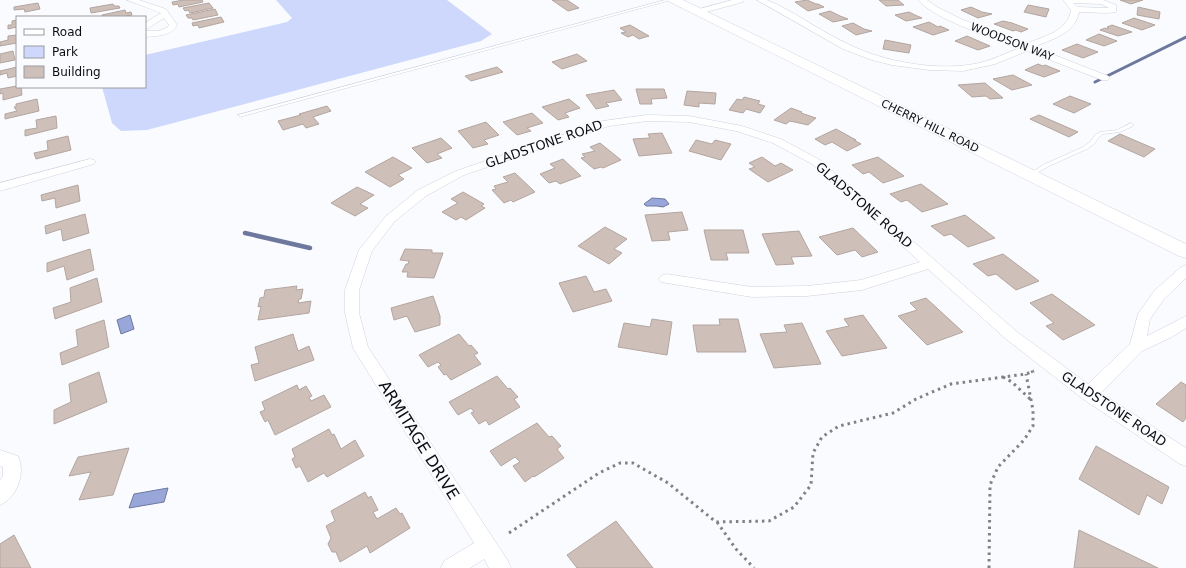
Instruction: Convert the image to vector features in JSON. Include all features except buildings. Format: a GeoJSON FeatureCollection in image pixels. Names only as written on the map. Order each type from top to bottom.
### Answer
{"type":"FeatureCollection","features":[{"type":"Feature","properties":{"kind":"main road","name":"CHERRY HILL ROAD"},"geometry":{"type":"LineString","coordinates":[[674,0],[1186,252]]}},
{"type":"Feature","properties":{"kind":"street"},"geometry":{"type":"LineString","coordinates":[[131,0],[163,11],[173,25],[171,29],[160,33],[146,34]]}},
{"type":"Feature","properties":{"kind":"street"},"geometry":{"type":"LineString","coordinates":[[699,12],[740,0]]}},
{"type":"Feature","properties":{"kind":"street"},"geometry":{"type":"LineString","coordinates":[[761,0],[796,17],[846,47],[872,57],[895,63],[921,66],[976,66],[1056,34],[1070,26],[1075,18],[1074,9],[1068,0]]}},
{"type":"Feature","properties":{"kind":"street","name":"WOODSON WAY"},"geometry":{"type":"LineString","coordinates":[[922,0],[934,9],[949,17],[1105,78]]}},
{"type":"Feature","properties":{"kind":"street"},"geometry":{"type":"LineString","coordinates":[[1068,0],[1102,2],[1113,7],[1113,10],[1107,11],[1074,9]]}},
{"type":"Feature","properties":{"kind":"street"},"geometry":{"type":"LineString","coordinates":[[146,26],[165,14]]}},
{"type":"Feature","properties":{"kind":"street","name":"GLADSTONE ROAD"},"geometry":{"type":"LineString","coordinates":[[352,290],[366,250],[390,218],[422,193],[460,173],[607,123],[647,118],[689,119],[731,126],[777,141],[816,162],[1011,335],[1089,394],[1186,458]]}},
{"type":"Feature","properties":{"kind":"street"},"geometry":{"type":"LineString","coordinates":[[0,187],[90,162]]}},
{"type":"Feature","properties":{"kind":"street"},"geometry":{"type":"LineString","coordinates":[[666,279],[752,292],[807,291],[862,285],[930,263]]}},
{"type":"Feature","properties":{"kind":"street"},"geometry":{"type":"LineString","coordinates":[[1137,347],[1143,318],[1159,295],[1186,270]]}},
{"type":"Feature","properties":{"kind":"street","name":"ARMITAGE DRIVE"},"geometry":{"type":"LineString","coordinates":[[352,290],[352,313],[361,348],[501,568]]}},
{"type":"Feature","properties":{"kind":"street"},"geometry":{"type":"LineString","coordinates":[[1089,394],[1137,347],[1186,321]]}},
{"type":"Feature","properties":{"kind":"street"},"geometry":{"type":"LineString","coordinates":[[0,458],[12,462],[12,478],[0,496]]}},
{"type":"Feature","properties":{"kind":"street"},"geometry":{"type":"LineString","coordinates":[[451,568],[487,546]]}},
{"type":"Feature","properties":{"kind":"lane"},"geometry":{"type":"LineString","coordinates":[[241,115],[669,0]]}},
{"type":"Feature","properties":{"kind":"lane"},"geometry":{"type":"LineString","coordinates":[[1030,175],[1084,148],[1092,143],[1097,136],[1102,133],[1118,132],[1131,125]]}},
{"type":"Feature","properties":{"kind":"path"},"geometry":{"type":"LineString","coordinates":[[716,522],[769,521],[794,507],[811,485],[813,453],[822,437],[839,426],[893,413],[916,399],[951,384],[1026,374],[1034,371]]}},
{"type":"Feature","properties":{"kind":"path"},"geometry":{"type":"LineString","coordinates":[[989,568],[990,485],[998,467],[1024,440],[1033,426],[1033,410],[1026,374]]}},
{"type":"Feature","properties":{"kind":"path"},"geometry":{"type":"LineString","coordinates":[[1003,377],[1012,382],[1031,400]]}},
{"type":"Feature","properties":{"kind":"path"},"geometry":{"type":"LineString","coordinates":[[509,533],[599,472],[620,463],[633,463],[668,484],[716,522],[736,549],[754,568]]}},
{"type":"Feature","properties":{"kind":"green space"},"geometry":{"type":"Polygon","coordinates":[[[276,0],[447,0],[492,34],[481,41],[147,130],[121,131],[112,123],[102,88],[146,88],[146,55],[287,22],[292,18],[276,0]]]}},
{"type":"Feature","properties":{"kind":"shaded area"},"geometry":{"type":"Polygon","coordinates":[[[652,198],[665,199],[669,204],[663,207],[646,206],[644,204],[652,198]]]}},
{"type":"Feature","properties":{"kind":"shaded area"},"geometry":{"type":"Polygon","coordinates":[[[130,315],[134,329],[121,334],[117,320],[130,315]]]}},
{"type":"Feature","properties":{"kind":"shaded area"},"geometry":{"type":"Polygon","coordinates":[[[168,488],[164,502],[129,508],[134,494],[168,488]]]}},
{"type":"Feature","properties":{"kind":"waterway"},"geometry":{"type":"LineString","coordinates":[[1095,82],[1186,37]]}},
{"type":"Feature","properties":{"kind":"waterway"},"geometry":{"type":"LineString","coordinates":[[245,233],[310,248]]}}]}
